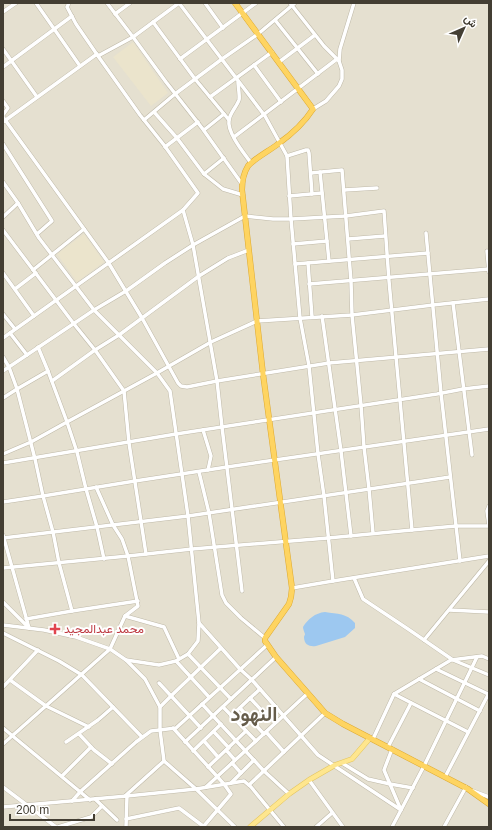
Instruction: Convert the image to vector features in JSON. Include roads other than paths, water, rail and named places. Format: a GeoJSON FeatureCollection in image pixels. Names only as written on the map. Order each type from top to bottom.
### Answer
{"type":"FeatureCollection","features":[{"type":"Feature","properties":{"kind":"highway"},"geometry":{"type":"LineString","coordinates":[[235,3],[313,109],[299,127],[280,143],[251,163],[245,172],[242,184],[263,374],[292,588],[289,604],[265,638],[267,645],[325,713],[343,724],[467,788],[489,804]]}},
{"type":"Feature","properties":{"kind":"main road"},"geometry":{"type":"LineString","coordinates":[[250,827],[308,780],[335,765],[352,759],[371,738]]}},
{"type":"Feature","properties":{"kind":"street"},"geometry":{"type":"LineString","coordinates":[[3,12],[16,3]]}},
{"type":"Feature","properties":{"kind":"street"},"geometry":{"type":"LineString","coordinates":[[36,3],[80,66]]}},
{"type":"Feature","properties":{"kind":"street"},"geometry":{"type":"LineString","coordinates":[[3,338],[183,210],[198,193],[97,55],[76,24],[67,7],[69,3]]}},
{"type":"Feature","properties":{"kind":"street"},"geometry":{"type":"LineString","coordinates":[[107,3],[204,130],[242,184]]}},
{"type":"Feature","properties":{"kind":"street"},"geometry":{"type":"LineString","coordinates":[[116,14],[130,3]]}},
{"type":"Feature","properties":{"kind":"street"},"geometry":{"type":"LineString","coordinates":[[4,118],[97,55],[134,37],[179,3],[264,115],[287,156],[300,318],[309,366],[333,581]]}},
{"type":"Feature","properties":{"kind":"street"},"geometry":{"type":"LineString","coordinates":[[206,3],[224,28]]}},
{"type":"Feature","properties":{"kind":"street"},"geometry":{"type":"LineString","coordinates":[[180,59],[256,3]]}},
{"type":"Feature","properties":{"kind":"street"},"geometry":{"type":"LineString","coordinates":[[234,137],[338,60],[354,3]]}},
{"type":"Feature","properties":{"kind":"street"},"geometry":{"type":"LineString","coordinates":[[144,120],[175,94],[258,34],[293,4],[315,35],[338,60],[342,70],[342,79],[339,86],[326,101],[313,109]]}},
{"type":"Feature","properties":{"kind":"street"},"geometry":{"type":"LineString","coordinates":[[3,67],[72,16]]}},
{"type":"Feature","properties":{"kind":"street"},"geometry":{"type":"LineString","coordinates":[[275,20],[318,74]]}},
{"type":"Feature","properties":{"kind":"street"},"geometry":{"type":"LineString","coordinates":[[153,22],[195,79],[229,120]]}},
{"type":"Feature","properties":{"kind":"street"},"geometry":{"type":"LineString","coordinates":[[279,62],[315,35]]}},
{"type":"Feature","properties":{"kind":"street"},"geometry":{"type":"LineString","coordinates":[[3,49],[37,97]]}},
{"type":"Feature","properties":{"kind":"street"},"geometry":{"type":"LineString","coordinates":[[210,97],[237,79],[272,52]]}},
{"type":"Feature","properties":{"kind":"street"},"geometry":{"type":"LineString","coordinates":[[254,65],[281,102]]}},
{"type":"Feature","properties":{"kind":"street"},"geometry":{"type":"LineString","coordinates":[[237,79],[239,100],[234,107],[229,120],[230,131],[251,163]]}},
{"type":"Feature","properties":{"kind":"street"},"geometry":{"type":"LineString","coordinates":[[3,101],[8,108],[4,118]]}},
{"type":"Feature","properties":{"kind":"street"},"geometry":{"type":"LineString","coordinates":[[154,112],[177,138],[204,174],[223,189],[243,195]]}},
{"type":"Feature","properties":{"kind":"street"},"geometry":{"type":"LineString","coordinates":[[204,130],[224,114]]}},
{"type":"Feature","properties":{"kind":"street"},"geometry":{"type":"LineString","coordinates":[[4,118],[108,262],[181,386],[186,387],[329,363],[489,349]]}},
{"type":"Feature","properties":{"kind":"street"},"geometry":{"type":"LineString","coordinates":[[165,147],[198,122]]}},
{"type":"Feature","properties":{"kind":"street"},"geometry":{"type":"LineString","coordinates":[[3,144],[52,221],[37,234]]}},
{"type":"Feature","properties":{"kind":"street"},"geometry":{"type":"LineString","coordinates":[[287,156],[308,150],[312,194]]}},
{"type":"Feature","properties":{"kind":"street"},"geometry":{"type":"LineString","coordinates":[[204,174],[224,158]]}},
{"type":"Feature","properties":{"kind":"street"},"geometry":{"type":"LineString","coordinates":[[311,173],[342,170],[351,281],[352,315],[373,533]]}},
{"type":"Feature","properties":{"kind":"street"},"geometry":{"type":"LineString","coordinates":[[320,172],[329,261]]}},
{"type":"Feature","properties":{"kind":"street"},"geometry":{"type":"LineString","coordinates":[[3,182],[51,255],[94,310],[157,373],[170,391],[192,549],[199,624],[198,641],[188,654],[178,660],[160,665],[126,660]]}},
{"type":"Feature","properties":{"kind":"street"},"geometry":{"type":"LineString","coordinates":[[344,190],[377,188]]}},
{"type":"Feature","properties":{"kind":"street"},"geometry":{"type":"LineString","coordinates":[[290,196],[322,193]]}},
{"type":"Feature","properties":{"kind":"street"},"geometry":{"type":"LineString","coordinates":[[3,217],[18,203]]}},
{"type":"Feature","properties":{"kind":"street"},"geometry":{"type":"LineString","coordinates":[[183,210],[193,245],[211,342],[242,591]]}},
{"type":"Feature","properties":{"kind":"street"},"geometry":{"type":"LineString","coordinates":[[3,371],[94,310],[126,291],[193,245],[245,216],[291,219],[346,216],[384,211],[386,256],[412,530]]}},
{"type":"Feature","properties":{"kind":"street"},"geometry":{"type":"LineString","coordinates":[[15,289],[51,255],[84,229]]}},
{"type":"Feature","properties":{"kind":"street"},"geometry":{"type":"LineString","coordinates":[[3,230],[95,350],[124,391],[129,442],[146,554]]}},
{"type":"Feature","properties":{"kind":"street"},"geometry":{"type":"LineString","coordinates":[[426,233],[441,393],[460,561]]}},
{"type":"Feature","properties":{"kind":"street"},"geometry":{"type":"LineString","coordinates":[[348,239],[385,236]]}},
{"type":"Feature","properties":{"kind":"street"},"geometry":{"type":"LineString","coordinates":[[293,244],[327,241]]}},
{"type":"Feature","properties":{"kind":"street"},"geometry":{"type":"LineString","coordinates":[[52,381],[95,350],[119,335],[199,276],[228,258],[249,250]]}},
{"type":"Feature","properties":{"kind":"street"},"geometry":{"type":"LineString","coordinates":[[310,284],[489,270],[487,251]]}},
{"type":"Feature","properties":{"kind":"street"},"geometry":{"type":"LineString","coordinates":[[295,264],[428,253]]}},
{"type":"Feature","properties":{"kind":"street"},"geometry":{"type":"LineString","coordinates":[[308,263],[312,317]]}},
{"type":"Feature","properties":{"kind":"street"},"geometry":{"type":"LineString","coordinates":[[4,275],[34,316]]}},
{"type":"Feature","properties":{"kind":"street"},"geometry":{"type":"LineString","coordinates":[[3,454],[31,442],[211,342],[257,321],[352,315],[489,299]]}},
{"type":"Feature","properties":{"kind":"street"},"geometry":{"type":"LineString","coordinates":[[453,303],[472,455]]}},
{"type":"Feature","properties":{"kind":"street"},"geometry":{"type":"LineString","coordinates":[[3,314],[14,330]]}},
{"type":"Feature","properties":{"kind":"street"},"geometry":{"type":"LineString","coordinates":[[322,316],[351,536]]}},
{"type":"Feature","properties":{"kind":"street"},"geometry":{"type":"LineString","coordinates":[[10,332],[27,354]]}},
{"type":"Feature","properties":{"kind":"street"},"geometry":{"type":"LineString","coordinates":[[38,347],[52,381],[77,452],[104,559]]}},
{"type":"Feature","properties":{"kind":"street"},"geometry":{"type":"LineString","coordinates":[[3,357],[9,367],[17,389],[72,611]]}},
{"type":"Feature","properties":{"kind":"street"},"geometry":{"type":"LineString","coordinates":[[3,398],[48,371]]}},
{"type":"Feature","properties":{"kind":"street"},"geometry":{"type":"LineString","coordinates":[[3,464],[176,434],[441,393],[463,388],[489,386]]}},
{"type":"Feature","properties":{"kind":"street"},"geometry":{"type":"LineString","coordinates":[[3,502],[227,467],[489,429]]}},
{"type":"Feature","properties":{"kind":"street"},"geometry":{"type":"LineString","coordinates":[[203,430],[211,456],[208,470]]}},
{"type":"Feature","properties":{"kind":"street"},"geometry":{"type":"LineString","coordinates":[[199,472],[209,513],[222,595],[226,603],[240,618],[265,638]]}},
{"type":"Feature","properties":{"kind":"street"},"geometry":{"type":"LineString","coordinates":[[29,628],[3,537],[188,516],[450,477]]}},
{"type":"Feature","properties":{"kind":"street"},"geometry":{"type":"LineString","coordinates":[[3,744],[110,649],[125,616],[138,606],[128,556],[122,539],[112,525],[96,487]]}},
{"type":"Feature","properties":{"kind":"street"},"geometry":{"type":"LineString","coordinates":[[3,568],[236,545],[456,526],[489,525],[486,511],[489,506]]}},
{"type":"Feature","properties":{"kind":"street"},"geometry":{"type":"LineString","coordinates":[[292,588],[489,556]]}},
{"type":"Feature","properties":{"kind":"street"},"geometry":{"type":"LineString","coordinates":[[424,640],[489,561]]}},
{"type":"Feature","properties":{"kind":"street"},"geometry":{"type":"LineString","coordinates":[[354,578],[363,599],[453,660],[489,675]]}},
{"type":"Feature","properties":{"kind":"street"},"geometry":{"type":"LineString","coordinates":[[26,619],[138,601]]}},
{"type":"Feature","properties":{"kind":"street"},"geometry":{"type":"LineString","coordinates":[[3,602],[29,628]]}},
{"type":"Feature","properties":{"kind":"street"},"geometry":{"type":"LineString","coordinates":[[448,610],[489,612]]}},
{"type":"Feature","properties":{"kind":"street"},"geometry":{"type":"LineString","coordinates":[[125,616],[164,627],[178,660],[191,677],[210,697]]}},
{"type":"Feature","properties":{"kind":"street"},"geometry":{"type":"LineString","coordinates":[[199,624],[284,715],[318,755],[401,810]]}},
{"type":"Feature","properties":{"kind":"street"},"geometry":{"type":"LineString","coordinates":[[4,626],[29,628],[76,637],[110,649],[126,660],[145,679],[160,707],[160,730],[164,761],[196,789],[235,827]]}},
{"type":"Feature","properties":{"kind":"street"},"geometry":{"type":"LineString","coordinates":[[3,633],[59,661],[82,675],[142,737]]}},
{"type":"Feature","properties":{"kind":"street"},"geometry":{"type":"LineString","coordinates":[[72,801],[142,737],[151,731],[176,728],[267,645]]}},
{"type":"Feature","properties":{"kind":"street"},"geometry":{"type":"LineString","coordinates":[[160,707],[221,648]]}},
{"type":"Feature","properties":{"kind":"street"},"geometry":{"type":"LineString","coordinates":[[4,685],[38,650]]}},
{"type":"Feature","properties":{"kind":"street"},"geometry":{"type":"LineString","coordinates":[[188,654],[231,699]]}},
{"type":"Feature","properties":{"kind":"street"},"geometry":{"type":"LineString","coordinates":[[371,738],[394,694],[453,660],[489,655]]}},
{"type":"Feature","properties":{"kind":"street"},"geometry":{"type":"LineString","coordinates":[[185,742],[276,657]]}},
{"type":"Feature","properties":{"kind":"street"},"geometry":{"type":"LineString","coordinates":[[480,657],[489,659]]}},
{"type":"Feature","properties":{"kind":"street"},"geometry":{"type":"LineString","coordinates":[[392,827],[413,788],[472,668],[480,657]]}},
{"type":"Feature","properties":{"kind":"street"},"geometry":{"type":"LineString","coordinates":[[436,669],[489,693],[445,777]]}},
{"type":"Feature","properties":{"kind":"street"},"geometry":{"type":"LineString","coordinates":[[419,679],[480,711]]}},
{"type":"Feature","properties":{"kind":"street"},"geometry":{"type":"LineString","coordinates":[[10,680],[46,706],[89,727]]}},
{"type":"Feature","properties":{"kind":"street"},"geometry":{"type":"LineString","coordinates":[[159,683],[172,695],[200,728]]}},
{"type":"Feature","properties":{"kind":"street"},"geometry":{"type":"LineString","coordinates":[[231,716],[260,689]]}},
{"type":"Feature","properties":{"kind":"street"},"geometry":{"type":"LineString","coordinates":[[205,788],[308,693]]}},
{"type":"Feature","properties":{"kind":"street"},"geometry":{"type":"LineString","coordinates":[[394,694],[468,732]]}},
{"type":"Feature","properties":{"kind":"street"},"geometry":{"type":"LineString","coordinates":[[250,698],[265,714]]}},
{"type":"Feature","properties":{"kind":"street"},"geometry":{"type":"LineString","coordinates":[[401,810],[384,770],[390,748],[411,703]]}},
{"type":"Feature","properties":{"kind":"street"},"geometry":{"type":"LineString","coordinates":[[202,704],[264,771],[289,794]]}},
{"type":"Feature","properties":{"kind":"street"},"geometry":{"type":"LineString","coordinates":[[254,724],[274,705]]}},
{"type":"Feature","properties":{"kind":"street"},"geometry":{"type":"LineString","coordinates":[[66,742],[89,727],[113,707]]}},
{"type":"Feature","properties":{"kind":"street"},"geometry":{"type":"LineString","coordinates":[[223,707],[256,741]]}},
{"type":"Feature","properties":{"kind":"street"},"geometry":{"type":"LineString","coordinates":[[240,708],[254,724],[284,752]]}},
{"type":"Feature","properties":{"kind":"street"},"geometry":{"type":"LineString","coordinates":[[249,785],[325,713]]}},
{"type":"Feature","properties":{"kind":"street"},"geometry":{"type":"LineString","coordinates":[[193,751],[221,724]]}},
{"type":"Feature","properties":{"kind":"street"},"geometry":{"type":"LineString","coordinates":[[3,728],[90,800]]}},
{"type":"Feature","properties":{"kind":"street"},"geometry":{"type":"LineString","coordinates":[[126,819],[179,808],[203,827],[232,794],[173,728]]}},
{"type":"Feature","properties":{"kind":"street"},"geometry":{"type":"LineString","coordinates":[[208,767],[246,731]]}},
{"type":"Feature","properties":{"kind":"street"},"geometry":{"type":"LineString","coordinates":[[214,732],[235,760]]}},
{"type":"Feature","properties":{"kind":"street"},"geometry":{"type":"LineString","coordinates":[[79,734],[112,764]]}},
{"type":"Feature","properties":{"kind":"street"},"geometry":{"type":"LineString","coordinates":[[204,741],[218,758]]}},
{"type":"Feature","properties":{"kind":"street"},"geometry":{"type":"LineString","coordinates":[[62,776],[91,746]]}},
{"type":"Feature","properties":{"kind":"street"},"geometry":{"type":"LineString","coordinates":[[231,783],[254,760]]}},
{"type":"Feature","properties":{"kind":"street"},"geometry":{"type":"LineString","coordinates":[[126,827],[126,796],[164,761]]}},
{"type":"Feature","properties":{"kind":"street"},"geometry":{"type":"LineString","coordinates":[[232,763],[241,773]]}},
{"type":"Feature","properties":{"kind":"street"},"geometry":{"type":"LineString","coordinates":[[342,763],[368,779],[413,788]]}},
{"type":"Feature","properties":{"kind":"street"},"geometry":{"type":"LineString","coordinates":[[308,780],[343,827]]}},
{"type":"Feature","properties":{"kind":"street"},"geometry":{"type":"LineString","coordinates":[[3,807],[28,806],[196,789],[244,781],[284,827]]}},
{"type":"Feature","properties":{"kind":"street"},"geometry":{"type":"LineString","coordinates":[[3,786],[57,827],[91,817],[102,806]]}},
{"type":"Feature","properties":{"kind":"street"},"geometry":{"type":"LineString","coordinates":[[444,827],[467,788],[489,797]]}},
{"type":"Feature","properties":{"kind":"street"},"geometry":{"type":"LineString","coordinates":[[95,799],[117,820]]}},
{"type":"Feature","properties":{"kind":"street"},"geometry":{"type":"LineString","coordinates":[[316,827],[332,813]]}},
{"type":"Feature","properties":{"kind":"water"},"geometry":{"type":"Polygon","coordinates":[[[325,612],[342,614],[348,617],[355,623],[355,628],[345,637],[316,646],[308,645],[304,640],[305,634],[303,627],[312,617],[325,612]]]}},
{"type":"Feature","properties":{"kind":"place","name":"محمد عبدالمجيد"},"geometry":{"type":"Point","coordinates":[55,629]}},
{"type":"Feature","properties":{"kind":"district","name":"النهود"},"geometry":{"type":"Point","coordinates":[254,714]}}]}
